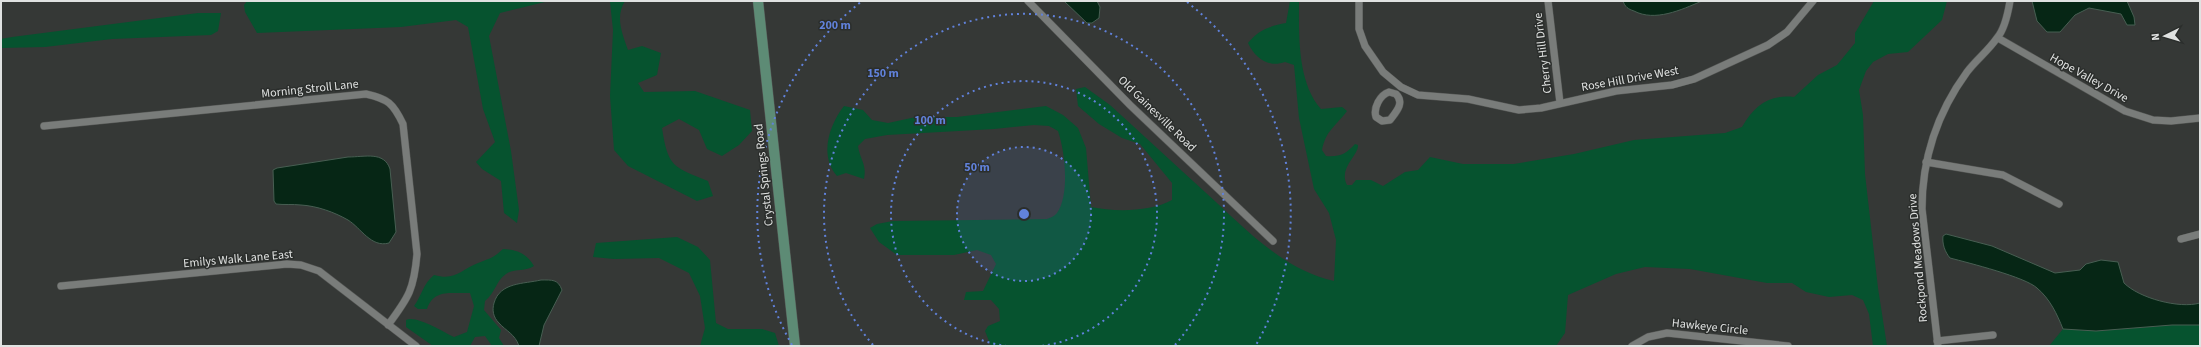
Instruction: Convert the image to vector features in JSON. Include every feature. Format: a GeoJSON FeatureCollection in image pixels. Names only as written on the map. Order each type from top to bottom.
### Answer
{"type":"FeatureCollection","features":[{"type":"Feature","properties":{"kind":"street","name":"Crystal Springs Road"},"geometry":{"type":"LineString","coordinates":[[758,1],[795,346]]}},
{"type":"Feature","properties":{"kind":"street","name":"Old Gainesville Road"},"geometry":{"type":"LineString","coordinates":[[1028,1],[1130,105],[1273,241]]}},
{"type":"Feature","properties":{"kind":"street","name":"Rose Hill Drive West"},"geometry":{"type":"LineString","coordinates":[[1359,1],[1359,29],[1365,46],[1383,72],[1399,90],[1418,95],[1468,99],[1519,110],[1616,91],[1672,85],[1694,79],[1768,45],[1788,32],[1814,1]]}},
{"type":"Feature","properties":{"kind":"street","name":"Cherry Hill Drive"},"geometry":{"type":"LineString","coordinates":[[1548,1],[1560,103]]}},
{"type":"Feature","properties":{"kind":"street","name":"Rockpond Meadows Drive"},"geometry":{"type":"LineString","coordinates":[[1937,344],[1922,209],[1922,189],[1926,162],[1936,127],[1947,102],[1967,72],[1998,38],[2004,25],[2010,1]]}},
{"type":"Feature","properties":{"kind":"street","name":"Hope Valley Drive"},"geometry":{"type":"LineString","coordinates":[[1998,38],[2125,111],[2153,120],[2171,121],[2200,118]]}},
{"type":"Feature","properties":{"kind":"street","name":"Morning Stroll Lane"},"geometry":{"type":"LineString","coordinates":[[44,126],[366,94],[383,98],[395,107],[403,124],[417,254],[415,275],[408,297],[388,325]]}},
{"type":"Feature","properties":{"kind":"street"},"geometry":{"type":"LineString","coordinates":[[1926,162],[2003,175],[2059,204]]}},
{"type":"Feature","properties":{"kind":"street"},"geometry":{"type":"LineString","coordinates":[[2181,239],[2200,234]]}},
{"type":"Feature","properties":{"kind":"street","name":"Emilys Walk Lane East"},"geometry":{"type":"LineString","coordinates":[[61,286],[287,264],[302,265],[319,272],[416,346]]}},
{"type":"Feature","properties":{"kind":"street","name":"Hawkeye Circle"},"geometry":{"type":"LineString","coordinates":[[1632,346],[1648,337],[1666,333],[1788,346]]}},
{"type":"Feature","properties":{"kind":"street"},"geometry":{"type":"LineString","coordinates":[[1937,344],[1993,335]]}},
{"type":"Feature","properties":{"kind":"green space"},"geometry":{"type":"Polygon","coordinates":[[[247,1],[549,1],[500,13],[489,36],[511,151],[519,210],[517,223],[504,213],[501,181],[482,169],[476,162],[495,142],[483,109],[468,27],[456,20],[401,27],[257,33],[245,12],[244,5],[247,1]]]}},
{"type":"Feature","properties":{"kind":"green space"},"geometry":{"type":"Polygon","coordinates":[[[607,1],[625,1],[620,13],[620,25],[628,50],[642,46],[661,53],[657,75],[638,83],[644,92],[695,91],[750,110],[752,131],[739,145],[722,156],[707,149],[699,130],[679,119],[662,128],[667,151],[674,164],[687,172],[708,181],[713,196],[697,201],[628,166],[614,150],[610,96],[613,30],[610,2],[607,1]]]}},
{"type":"Feature","properties":{"kind":"green space"},"geometry":{"type":"Polygon","coordinates":[[[1290,1],[1299,1],[1299,28],[1303,72],[1307,86],[1313,98],[1321,109],[1342,107],[1347,111],[1329,133],[1322,150],[1326,156],[1335,156],[1346,152],[1355,144],[1358,145],[1345,173],[1347,185],[1352,185],[1356,180],[1371,180],[1383,186],[1405,172],[1418,170],[1430,157],[1463,164],[1514,164],[1574,154],[1634,140],[1725,133],[1742,127],[1757,107],[1763,103],[1777,97],[1794,97],[1818,75],[1837,65],[1855,43],[1855,33],[1874,1],[1947,1],[1942,20],[1908,52],[1888,54],[1873,62],[1866,71],[1859,90],[1863,115],[1865,174],[1878,288],[1887,346],[1873,346],[1869,314],[1863,300],[1852,295],[1829,297],[1806,292],[1792,283],[1767,283],[1690,269],[1645,267],[1616,274],[1568,295],[1565,333],[1556,346],[991,346],[985,331],[988,326],[1000,321],[999,309],[991,300],[964,300],[966,292],[983,291],[996,264],[991,255],[977,250],[954,255],[897,255],[879,242],[870,228],[877,224],[893,221],[1047,219],[1052,217],[1057,213],[1061,205],[1065,184],[1063,150],[1058,131],[1049,126],[1034,125],[994,129],[887,135],[865,139],[858,146],[865,169],[864,179],[846,173],[837,176],[828,159],[827,150],[830,131],[844,106],[863,110],[872,120],[888,123],[916,117],[957,117],[1046,106],[1063,115],[1078,128],[1086,148],[1091,207],[1111,210],[1132,210],[1153,207],[1172,200],[1172,183],[1140,144],[1122,138],[1099,124],[1078,106],[1076,89],[1085,87],[1110,105],[1264,245],[1297,267],[1334,281],[1336,240],[1329,213],[1314,189],[1299,118],[1294,65],[1285,62],[1279,64],[1268,63],[1254,53],[1248,43],[1265,29],[1286,23],[1290,1]]]}},
{"type":"Feature","properties":{"kind":"green space"},"geometry":{"type":"Polygon","coordinates":[[[198,13],[221,13],[218,31],[211,35],[112,39],[45,47],[1,48],[1,39],[12,37],[198,13]]]}},
{"type":"Feature","properties":{"kind":"green space"},"geometry":{"type":"Polygon","coordinates":[[[677,237],[698,247],[710,260],[716,323],[728,329],[762,329],[775,333],[779,346],[700,346],[705,328],[700,296],[689,273],[659,258],[614,259],[593,257],[596,243],[677,237]]]}},
{"type":"Feature","properties":{"kind":"green space"},"geometry":{"type":"Polygon","coordinates":[[[503,249],[513,250],[525,255],[534,266],[527,269],[512,271],[506,274],[502,277],[489,298],[485,301],[484,310],[501,330],[499,338],[504,346],[492,346],[485,336],[475,337],[470,346],[433,346],[406,327],[406,320],[410,319],[423,322],[454,337],[467,332],[474,306],[470,293],[450,293],[439,295],[430,302],[427,309],[418,309],[414,306],[427,282],[434,275],[448,277],[453,276],[492,258],[503,249]]]}},
{"type":"Feature","properties":{"kind":"green space"},"geometry":{"type":"Polygon","coordinates":[[[2172,325],[2200,325],[2200,346],[2049,346],[2063,329],[2096,331],[2172,325]]]}},
{"type":"Feature","properties":{"kind":"shaded area"},"geometry":{"type":"Polygon","coordinates":[[[1064,1],[1097,1],[1100,7],[1099,18],[1092,23],[1087,23],[1064,1]]]}},
{"type":"Feature","properties":{"kind":"shaded area"},"geometry":{"type":"Polygon","coordinates":[[[1623,1],[1702,1],[1668,14],[1651,15],[1642,14],[1630,9],[1623,1]]]}},
{"type":"Feature","properties":{"kind":"shaded area"},"geometry":{"type":"Polygon","coordinates":[[[2032,1],[2127,1],[2134,17],[2135,25],[2127,25],[2121,14],[2089,8],[2075,15],[2060,32],[2047,32],[2037,21],[2032,1]]]}},
{"type":"Feature","properties":{"kind":"shaded area"},"geometry":{"type":"Polygon","coordinates":[[[348,157],[379,157],[387,163],[390,169],[396,232],[389,243],[377,243],[353,223],[337,214],[307,206],[276,204],[274,201],[273,170],[277,168],[348,157]]]}},
{"type":"Feature","properties":{"kind":"shaded area"},"geometry":{"type":"Polygon","coordinates":[[[1946,234],[1992,246],[2055,273],[2080,270],[2086,264],[2101,260],[2118,262],[2124,283],[2149,298],[2181,305],[2200,303],[2200,325],[2172,325],[2096,331],[2063,329],[2056,312],[2042,292],[2031,284],[2021,279],[1950,258],[1943,245],[1943,236],[1946,234]]]}},
{"type":"Feature","properties":{"kind":"shaded area"},"geometry":{"type":"Polygon","coordinates":[[[541,280],[551,280],[556,282],[562,290],[544,325],[539,346],[519,346],[513,336],[495,318],[493,311],[494,303],[501,291],[513,285],[541,280]]]}}]}
